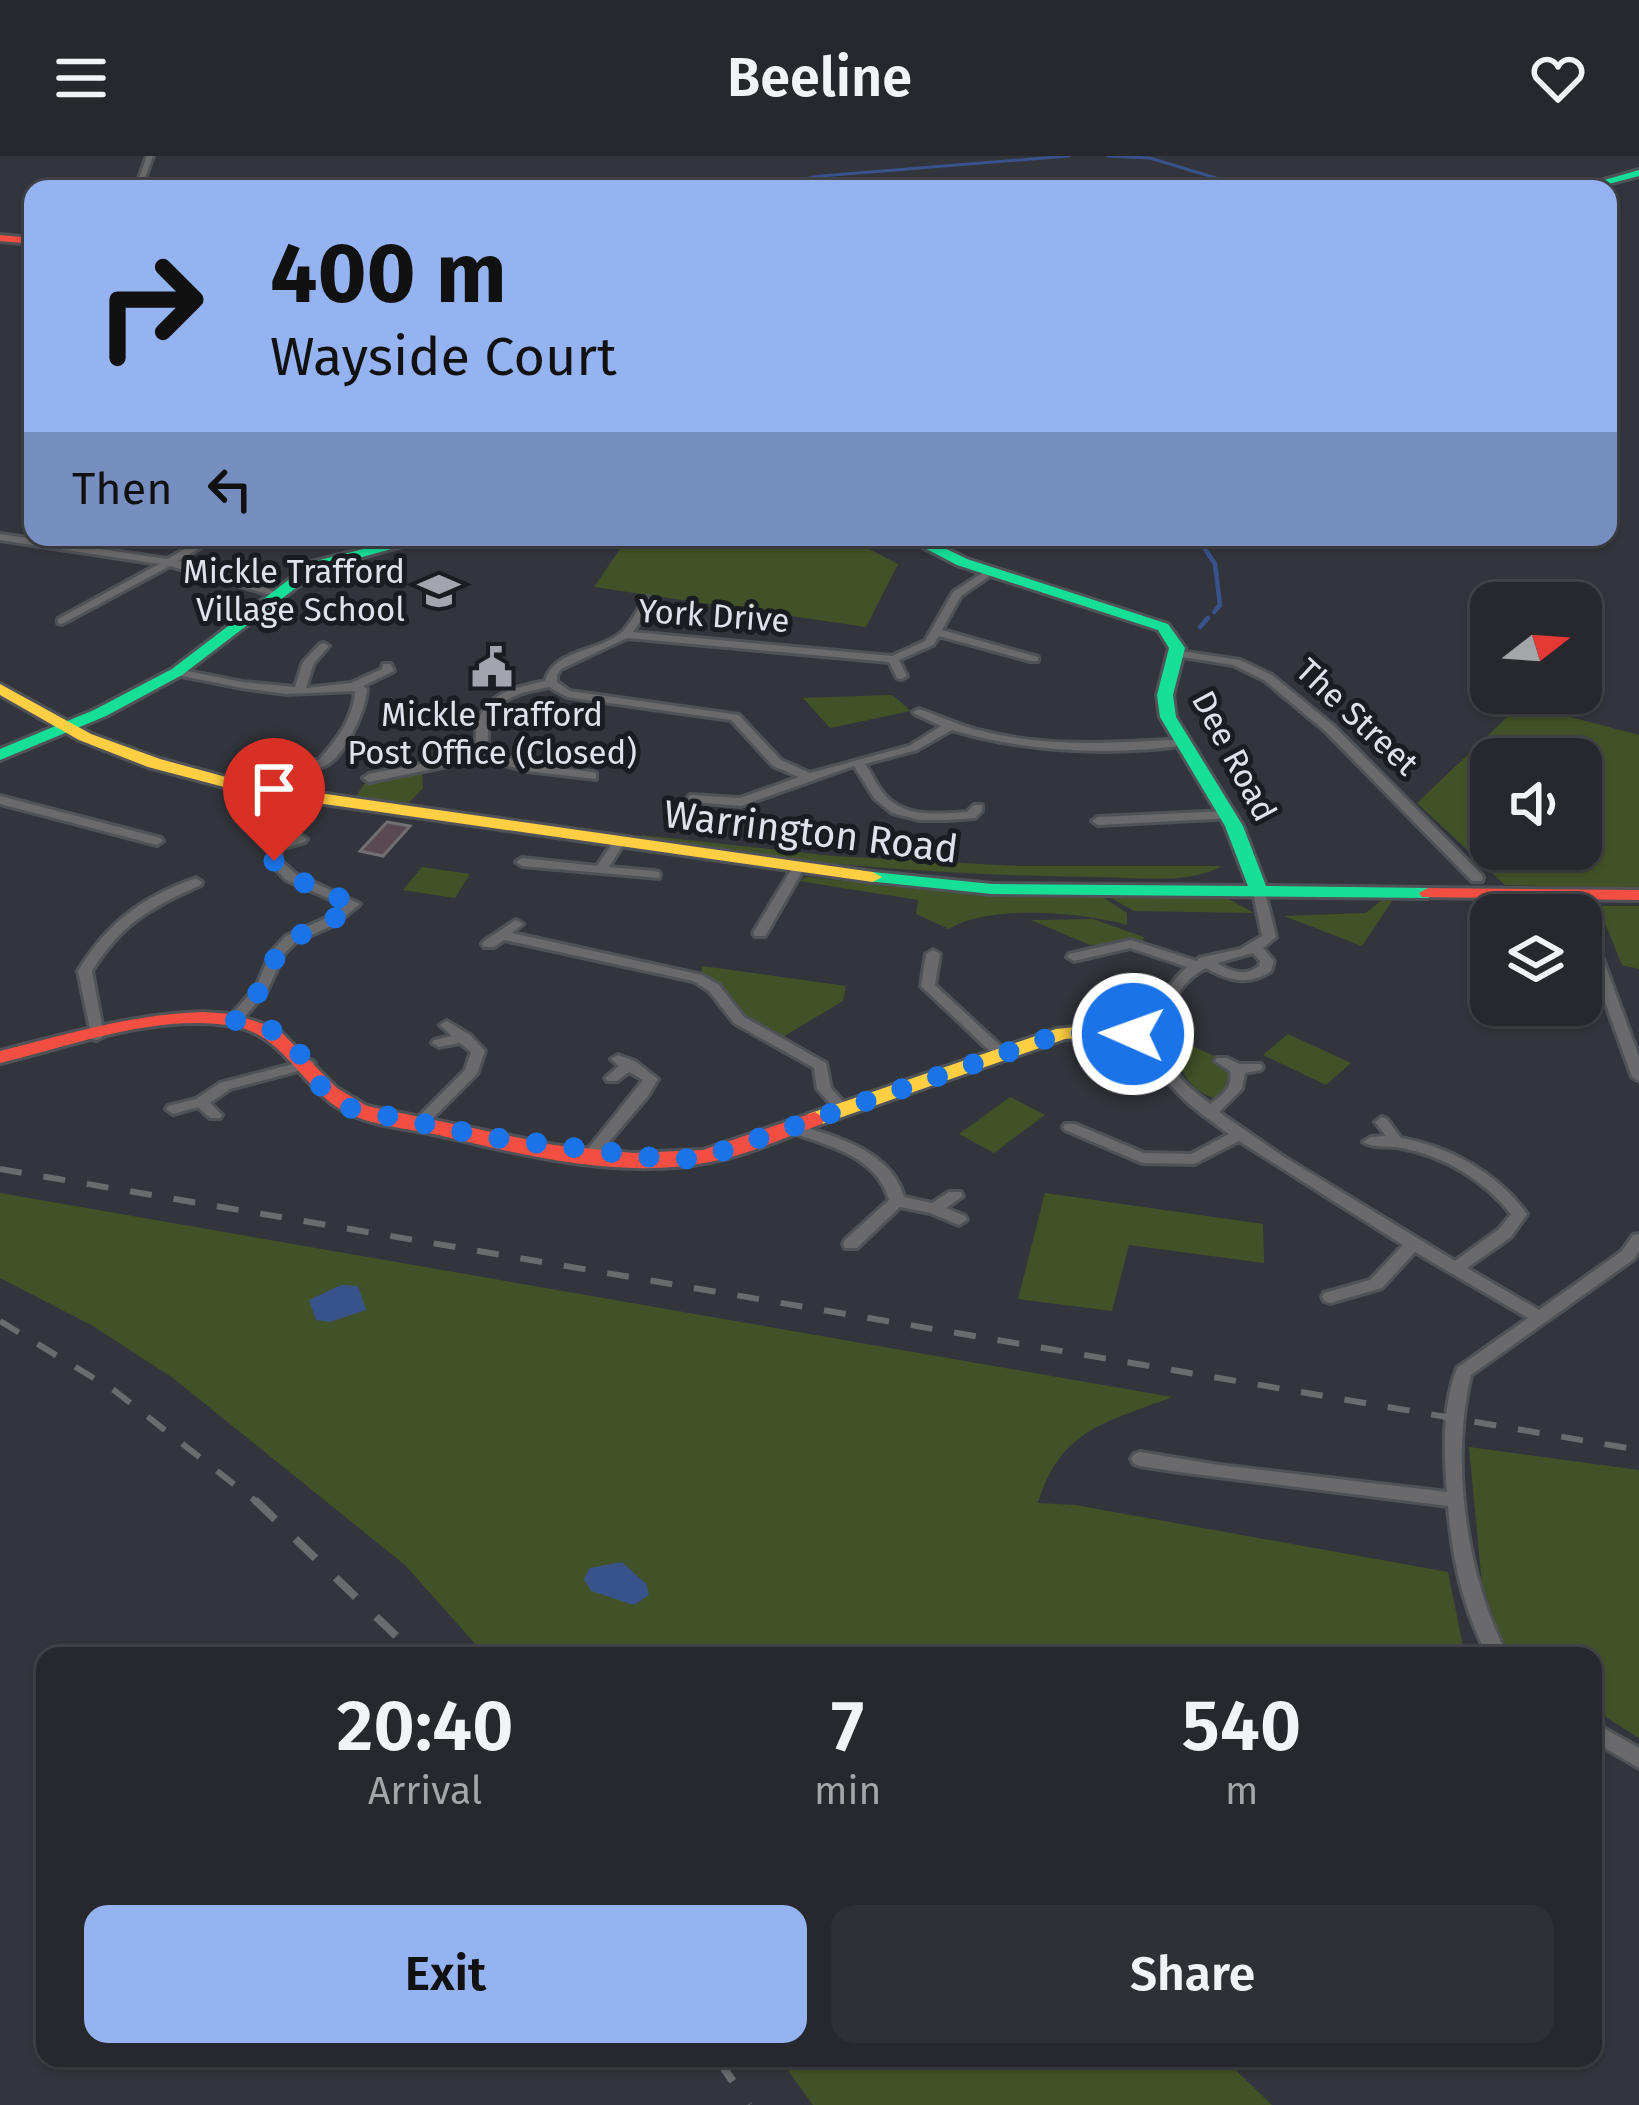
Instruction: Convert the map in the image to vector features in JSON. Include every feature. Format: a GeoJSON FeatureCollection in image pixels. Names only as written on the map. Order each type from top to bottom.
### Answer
{"type":"FeatureCollection","features":[{"type":"Feature","properties":{"kind":"street"},"geometry":{"type":"LineString","coordinates":[[61,546],[169,562],[275,593]]}},
{"type":"Feature","properties":{"kind":"street"},"geometry":{"type":"LineString","coordinates":[[62,621],[197,546]]}},
{"type":"Feature","properties":{"kind":"street"},"geometry":{"type":"LineString","coordinates":[[0,755],[68,728],[177,672],[316,565],[392,546]]}},
{"type":"Feature","properties":{"kind":"street"},"geometry":{"type":"LineString","coordinates":[[931,546],[990,572],[1163,627],[1178,640],[1180,654]]}},
{"type":"Feature","properties":{"kind":"street"},"geometry":{"type":"LineString","coordinates":[[901,676],[893,659],[916,652],[937,632],[957,594],[990,572]]}},
{"type":"Feature","properties":{"kind":"street"},"geometry":{"type":"LineString","coordinates":[[626,635],[647,603],[660,609]]}},
{"type":"Feature","properties":{"kind":"street"},"geometry":{"type":"LineString","coordinates":[[937,632],[1034,659]]}},
{"type":"Feature","properties":{"kind":"street","name":"York Drive"},"geometry":{"type":"LineString","coordinates":[[483,754],[481,724],[504,693],[551,682],[557,667],[626,635],[893,659]]}},
{"type":"Feature","properties":{"kind":"street"},"geometry":{"type":"LineString","coordinates":[[300,688],[309,662],[323,646]]}},
{"type":"Feature","properties":{"kind":"street","name":"Dee Road"},"geometry":{"type":"LineString","coordinates":[[1180,654],[1164,689],[1168,718],[1229,815],[1255,868],[1259,892]]}},
{"type":"Feature","properties":{"kind":"street","name":"The Street"},"geometry":{"type":"LineString","coordinates":[[1180,654],[1244,665],[1263,675],[1477,878]]}},
{"type":"Feature","properties":{"kind":"street"},"geometry":{"type":"LineString","coordinates":[[177,672],[300,688],[351,686],[391,671]]}},
{"type":"Feature","properties":{"kind":"street"},"geometry":{"type":"LineString","coordinates":[[551,682],[567,694],[735,717],[777,764],[810,777]]}},
{"type":"Feature","properties":{"kind":"street"},"geometry":{"type":"LineString","coordinates":[[309,764],[322,764],[352,728],[363,696],[361,689],[351,686]]}},
{"type":"Feature","properties":{"kind":"street","name":"Warrington Road"},"geometry":{"type":"LineString","coordinates":[[0,689],[68,728],[154,763],[248,788],[797,870],[992,890],[1573,894]]}},
{"type":"Feature","properties":{"kind":"street"},"geometry":{"type":"LineString","coordinates":[[919,712],[948,727],[1053,747],[1183,743]]}},
{"type":"Feature","properties":{"kind":"street"},"geometry":{"type":"LineString","coordinates":[[694,798],[741,802],[913,748],[948,727]]}},
{"type":"Feature","properties":{"kind":"street"},"geometry":{"type":"LineString","coordinates":[[369,778],[483,754],[574,768],[592,776]]}},
{"type":"Feature","properties":{"kind":"street"},"geometry":{"type":"LineString","coordinates":[[857,762],[870,774],[881,799],[900,813],[971,815],[979,808]]}},
{"type":"Feature","properties":{"kind":"street"},"geometry":{"type":"LineString","coordinates":[[0,800],[157,841]]}},
{"type":"Feature","properties":{"kind":"street"},"geometry":{"type":"LineString","coordinates":[[1098,821],[1229,815]]}},
{"type":"Feature","properties":{"kind":"street"},"geometry":{"type":"LineString","coordinates":[[234,1020],[262,988],[278,952],[291,939],[331,921],[353,904],[291,877],[274,861],[276,847],[301,839]]}},
{"type":"Feature","properties":{"kind":"street"},"geometry":{"type":"LineString","coordinates":[[601,870],[617,845]]}},
{"type":"Feature","properties":{"kind":"street"},"geometry":{"type":"LineString","coordinates":[[522,862],[654,875]]}},
{"type":"Feature","properties":{"kind":"street"},"geometry":{"type":"LineString","coordinates":[[760,933],[797,870]]}},
{"type":"Feature","properties":{"kind":"street"},"geometry":{"type":"LineString","coordinates":[[97,1036],[85,971],[103,940],[136,909],[196,882]]}},
{"type":"Feature","properties":{"kind":"street"},"geometry":{"type":"LineString","coordinates":[[1259,892],[1269,937],[1255,947],[1200,963],[1170,995],[1158,1038],[1165,1069],[1184,1093],[1240,1134],[1537,1316]]}},
{"type":"Feature","properties":{"kind":"street","name":"Warrington Road"},"geometry":{"type":"LineString","coordinates":[[1602,894],[1639,895]]}},
{"type":"Feature","properties":{"kind":"street"},"geometry":{"type":"LineString","coordinates":[[516,924],[495,940],[698,978],[714,988],[739,1020],[821,1066],[824,1089],[842,1108]]}},
{"type":"Feature","properties":{"kind":"street"},"geometry":{"type":"LineString","coordinates":[[1077,951],[1131,944],[1223,974],[1251,977],[1266,968],[1267,961],[1255,947]]}},
{"type":"Feature","properties":{"kind":"street"},"geometry":{"type":"LineString","coordinates":[[932,954],[928,986],[999,1052]]}},
{"type":"Feature","properties":{"kind":"street"},"geometry":{"type":"LineString","coordinates":[[1602,974],[1639,1077]]}},
{"type":"Feature","properties":{"kind":"street"},"geometry":{"type":"LineString","coordinates":[[0,1058],[199,1017],[234,1020],[268,1028],[292,1042],[322,1088],[350,1108],[419,1124],[639,1159],[705,1157],[1063,1033],[1108,1030],[1158,1038]]}},
{"type":"Feature","properties":{"kind":"street"},"geometry":{"type":"LineString","coordinates":[[419,1124],[472,1071],[478,1052],[447,1025]]}},
{"type":"Feature","properties":{"kind":"street"},"geometry":{"type":"LineString","coordinates":[[439,1043],[465,1038]]}},
{"type":"Feature","properties":{"kind":"street"},"geometry":{"type":"LineString","coordinates":[[593,1152],[619,1114],[649,1089],[651,1079],[624,1062],[612,1078]]}},
{"type":"Feature","properties":{"kind":"street"},"geometry":{"type":"LineString","coordinates":[[173,1109],[201,1102],[225,1086],[308,1064]]}},
{"type":"Feature","properties":{"kind":"street"},"geometry":{"type":"LineString","coordinates":[[1209,1112],[1234,1093],[1230,1065],[1256,1067]]}},
{"type":"Feature","properties":{"kind":"street"},"geometry":{"type":"LineString","coordinates":[[201,1102],[215,1115]]}},
{"type":"Feature","properties":{"kind":"street"},"geometry":{"type":"LineString","coordinates":[[1382,1122],[1394,1137],[1473,1173],[1509,1197],[1519,1214],[1504,1233],[1457,1267]]}},
{"type":"Feature","properties":{"kind":"street"},"geometry":{"type":"LineString","coordinates":[[1070,1127],[1142,1158],[1194,1159],[1240,1134]]}},
{"type":"Feature","properties":{"kind":"street"},"geometry":{"type":"LineString","coordinates":[[792,1128],[880,1167],[895,1184],[897,1201]]}},
{"type":"Feature","properties":{"kind":"street"},"geometry":{"type":"LineString","coordinates":[[1371,1142],[1394,1137]]}},
{"type":"Feature","properties":{"kind":"street"},"geometry":{"type":"LineString","coordinates":[[934,1209],[955,1196]]}},
{"type":"Feature","properties":{"kind":"street"},"geometry":{"type":"LineString","coordinates":[[897,1201],[959,1220]]}},
{"type":"Feature","properties":{"kind":"street"},"geometry":{"type":"LineString","coordinates":[[851,1244],[897,1201]]}},
{"type":"Feature","properties":{"kind":"street"},"geometry":{"type":"LineString","coordinates":[[1493,1647],[1477,1617],[1456,1500],[1452,1433],[1456,1390],[1463,1372],[1628,1255],[1639,1239]]}},
{"type":"Feature","properties":{"kind":"street"},"geometry":{"type":"LineString","coordinates":[[1330,1298],[1384,1289],[1414,1243]]}},
{"type":"Feature","properties":{"kind":"street"},"geometry":{"type":"LineString","coordinates":[[1140,1459],[1216,1473],[1359,1484],[1456,1500]]}},
{"type":"Feature","properties":{"kind":"street"},"geometry":{"type":"LineString","coordinates":[[1602,1736],[1639,1759]]}},
{"type":"Feature","properties":{"kind":"green space"},"geometry":{"type":"Polygon","coordinates":[[[622,546],[863,546],[898,564],[866,627],[594,587],[622,546]]]}},
{"type":"Feature","properties":{"kind":"green space"},"geometry":{"type":"Polygon","coordinates":[[[892,695],[911,711],[830,728],[803,698],[892,695]]]}},
{"type":"Feature","properties":{"kind":"green space"},"geometry":{"type":"Polygon","coordinates":[[[1510,714],[1559,714],[1639,735],[1639,888],[1505,885],[1489,870],[1602,870],[1602,738],[1485,738],[1510,714]]]}},
{"type":"Feature","properties":{"kind":"green space"},"geometry":{"type":"Polygon","coordinates":[[[1470,753],[1470,852],[1417,803],[1470,753]]]}},
{"type":"Feature","properties":{"kind":"green space"},"geometry":{"type":"Polygon","coordinates":[[[422,771],[423,788],[406,806],[354,799],[365,783],[422,771]]]}},
{"type":"Feature","properties":{"kind":"green space"},"geometry":{"type":"Polygon","coordinates":[[[642,835],[833,856],[1017,866],[1222,866],[1194,876],[1161,879],[982,874],[754,856],[641,842],[642,835]]]}},
{"type":"Feature","properties":{"kind":"green space"},"geometry":{"type":"Polygon","coordinates":[[[422,867],[470,874],[455,898],[403,890],[422,867]]]}},
{"type":"Feature","properties":{"kind":"green space"},"geometry":{"type":"Polygon","coordinates":[[[807,877],[948,892],[1103,897],[1127,913],[1127,925],[1086,917],[1010,913],[949,929],[916,914],[918,900],[799,881],[807,877]]]}},
{"type":"Feature","properties":{"kind":"green space"},"geometry":{"type":"Polygon","coordinates":[[[1225,897],[1254,913],[1134,911],[1111,898],[1225,897]]]}},
{"type":"Feature","properties":{"kind":"green space"},"geometry":{"type":"Polygon","coordinates":[[[1382,900],[1392,901],[1362,946],[1284,916],[1366,913],[1382,900]]]}},
{"type":"Feature","properties":{"kind":"green space"},"geometry":{"type":"Polygon","coordinates":[[[1602,906],[1639,906],[1639,969],[1622,965],[1602,906]]]}},
{"type":"Feature","properties":{"kind":"green space"},"geometry":{"type":"Polygon","coordinates":[[[1093,919],[1144,937],[1142,942],[1090,945],[1031,920],[1093,919]]]}},
{"type":"Feature","properties":{"kind":"green space"},"geometry":{"type":"Polygon","coordinates":[[[702,966],[846,986],[843,1001],[781,1038],[733,1008],[721,987],[701,973],[702,966]]]}},
{"type":"Feature","properties":{"kind":"green space"},"geometry":{"type":"Polygon","coordinates":[[[1288,1034],[1351,1063],[1326,1085],[1263,1055],[1288,1034]]]}},
{"type":"Feature","properties":{"kind":"green space"},"geometry":{"type":"Polygon","coordinates":[[[1176,1039],[1217,1057],[1218,1067],[1229,1070],[1231,1086],[1218,1099],[1200,1091],[1186,1077],[1176,1039]]]}},
{"type":"Feature","properties":{"kind":"green space"},"geometry":{"type":"Polygon","coordinates":[[[1010,1097],[1045,1115],[994,1153],[959,1134],[1010,1097]]]}},
{"type":"Feature","properties":{"kind":"green space"},"geometry":{"type":"Polygon","coordinates":[[[0,1193],[1172,1397],[1107,1422],[1073,1443],[1059,1458],[1038,1503],[1075,1505],[1448,1572],[1463,1647],[478,1647],[405,1565],[173,1378],[93,1326],[0,1278],[0,1193]]]}},
{"type":"Feature","properties":{"kind":"green space"},"geometry":{"type":"Polygon","coordinates":[[[1045,1193],[1263,1224],[1264,1263],[1129,1245],[1112,1311],[1018,1299],[1045,1193]]]}},
{"type":"Feature","properties":{"kind":"green space"},"geometry":{"type":"Polygon","coordinates":[[[1469,1447],[1639,1470],[1639,1738],[1602,1715],[1602,1647],[1504,1647],[1482,1584],[1469,1447]]]}},
{"type":"Feature","properties":{"kind":"green space"},"geometry":{"type":"Polygon","coordinates":[[[786,2067],[1232,2067],[1272,2105],[813,2105],[786,2067]]]}},
{"type":"Feature","properties":{"kind":"water"},"geometry":{"type":"Polygon","coordinates":[[[341,1285],[358,1286],[366,1310],[330,1322],[316,1320],[309,1300],[341,1285]]]}},
{"type":"Feature","properties":{"kind":"water"},"geometry":{"type":"Polygon","coordinates":[[[622,1562],[646,1584],[649,1595],[634,1605],[591,1591],[584,1579],[590,1568],[622,1562]]]}},
{"type":"Feature","properties":{"kind":"building"},"geometry":{"type":"Polygon","coordinates":[[[387,822],[410,826],[383,856],[360,851],[387,822]]]}},
{"type":"Feature","properties":{"kind":"waterway"},"geometry":{"type":"LineString","coordinates":[[798,180],[1069,156]]}},
{"type":"Feature","properties":{"kind":"waterway"},"geometry":{"type":"LineString","coordinates":[[1108,156],[1150,158],[1222,180]]}},
{"type":"Feature","properties":{"kind":"waterway"},"geometry":{"type":"LineString","coordinates":[[1203,546],[1215,564],[1220,605],[1214,612]]}},
{"type":"Feature","properties":{"kind":"waterway"},"geometry":{"type":"LineString","coordinates":[[1200,627],[1208,618]]}},
{"type":"Feature","properties":{"kind":"railway"},"geometry":{"type":"LineString","coordinates":[[0,1169],[1639,1450]]}},
{"type":"Feature","properties":{"kind":"railway"},"geometry":{"type":"LineString","coordinates":[[0,1321],[115,1391],[258,1503]]}},
{"type":"Feature","properties":{"kind":"railway"},"geometry":{"type":"LineString","coordinates":[[255,1500],[408,1647]]}},
{"type":"Feature","properties":{"kind":"railway"},"geometry":{"type":"LineString","coordinates":[[723,2067],[749,2105]]}},
{"type":"Feature","properties":{"kind":"traffic: fast"},"geometry":{"type":"LineString","coordinates":[[1612,180],[1639,173]]}},
{"type":"Feature","properties":{"kind":"traffic: fast"},"geometry":{"type":"LineString","coordinates":[[0,755],[100,713],[177,672],[317,565],[392,546]]}},
{"type":"Feature","properties":{"kind":"traffic: fast"},"geometry":{"type":"LineString","coordinates":[[929,546],[962,562],[1163,627],[1177,648],[1165,695],[1168,717],[1234,826],[1259,892]]}},
{"type":"Feature","properties":{"kind":"traffic: fast"},"geometry":{"type":"LineString","coordinates":[[873,877],[992,889],[1428,893]]}},
{"type":"Feature","properties":{"kind":"traffic: slow"},"geometry":{"type":"LineString","coordinates":[[0,689],[85,737],[154,763],[247,788],[873,877]]}},
{"type":"Feature","properties":{"kind":"traffic: slow"},"geometry":{"type":"LineString","coordinates":[[815,1119],[1063,1033],[1108,1030],[1158,1038]]}},
{"type":"Feature","properties":{"kind":"traffic: jam"},"geometry":{"type":"LineString","coordinates":[[0,238],[24,240]]}},
{"type":"Feature","properties":{"kind":"traffic: jam"},"geometry":{"type":"LineString","coordinates":[[1428,893],[1639,895]]}},
{"type":"Feature","properties":{"kind":"traffic: jam"},"geometry":{"type":"LineString","coordinates":[[0,1057],[144,1022],[232,1020],[270,1033],[330,1092],[360,1111],[514,1145],[633,1160],[717,1154],[815,1119]]}},
{"type":"Feature","properties":{"kind":"place","name":"Mickle Trafford Village School"},"geometry":{"type":"Point","coordinates":[439,591]}},
{"type":"Feature","properties":{"kind":"place","name":"Mickle Trafford Post Office (Closed)"},"geometry":{"type":"Point","coordinates":[492,667]}},
{"type":"Feature","properties":{"kind":"route"},"geometry":{"type":"LineString","coordinates":[[274,861],[291,877],[353,904],[331,921],[291,939],[278,952],[262,988],[234,1020],[268,1028],[292,1042],[322,1088],[350,1108],[419,1124],[639,1159],[705,1157],[1063,1033],[1108,1030],[1133,1034]]}}]}
